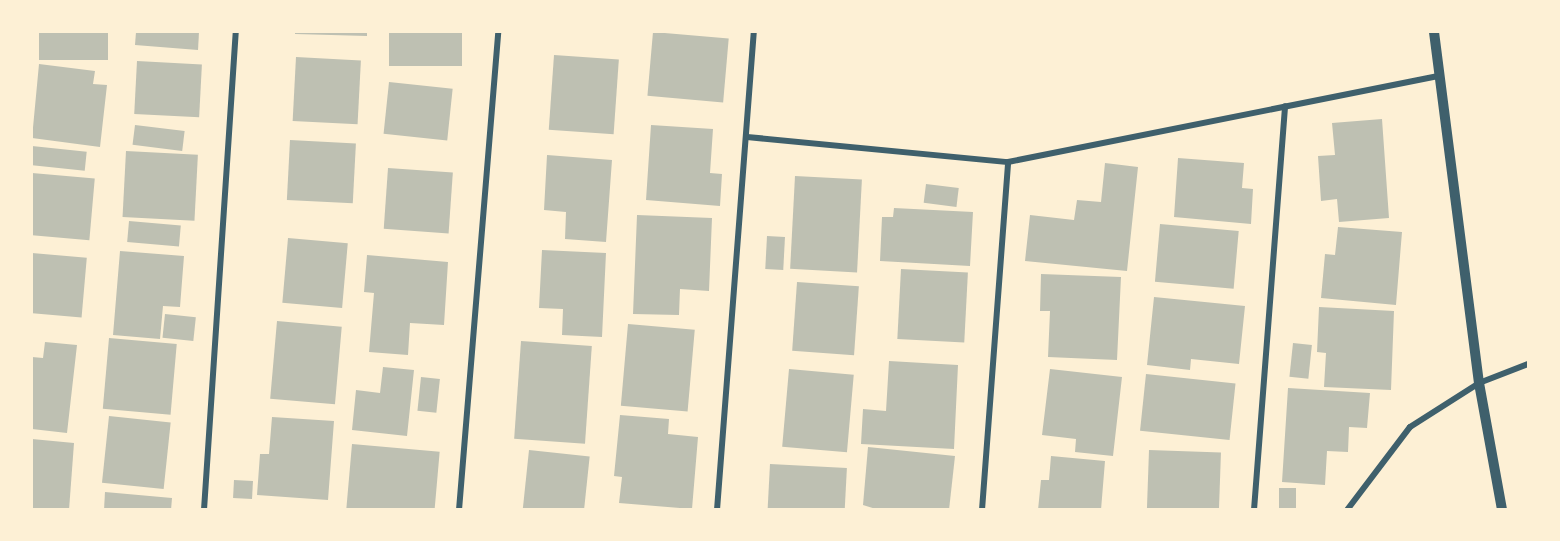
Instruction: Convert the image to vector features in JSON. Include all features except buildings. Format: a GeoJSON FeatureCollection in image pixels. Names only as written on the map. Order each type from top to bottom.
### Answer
{"type":"FeatureCollection","features":[{"type":"Feature","properties":{"kind":"street"},"geometry":{"type":"LineString","coordinates":[[204,510],[236,32]]}},
{"type":"Feature","properties":{"kind":"street"},"geometry":{"type":"LineString","coordinates":[[459,510],[498,32]]}},
{"type":"Feature","properties":{"kind":"street"},"geometry":{"type":"LineString","coordinates":[[717,510],[754,32]]}},
{"type":"Feature","properties":{"kind":"street"},"geometry":{"type":"LineString","coordinates":[[1434,32],[1479,383],[1502,510]]}},
{"type":"Feature","properties":{"kind":"street"},"geometry":{"type":"LineString","coordinates":[[747,137],[1008,162],[1440,76]]}},
{"type":"Feature","properties":{"kind":"street"},"geometry":{"type":"LineString","coordinates":[[1254,510],[1285,106]]}},
{"type":"Feature","properties":{"kind":"street"},"geometry":{"type":"LineString","coordinates":[[982,510],[1008,162]]}},
{"type":"Feature","properties":{"kind":"street"},"geometry":{"type":"LineString","coordinates":[[1347,510],[1410,428],[1479,383],[1528,364]]}}]}
